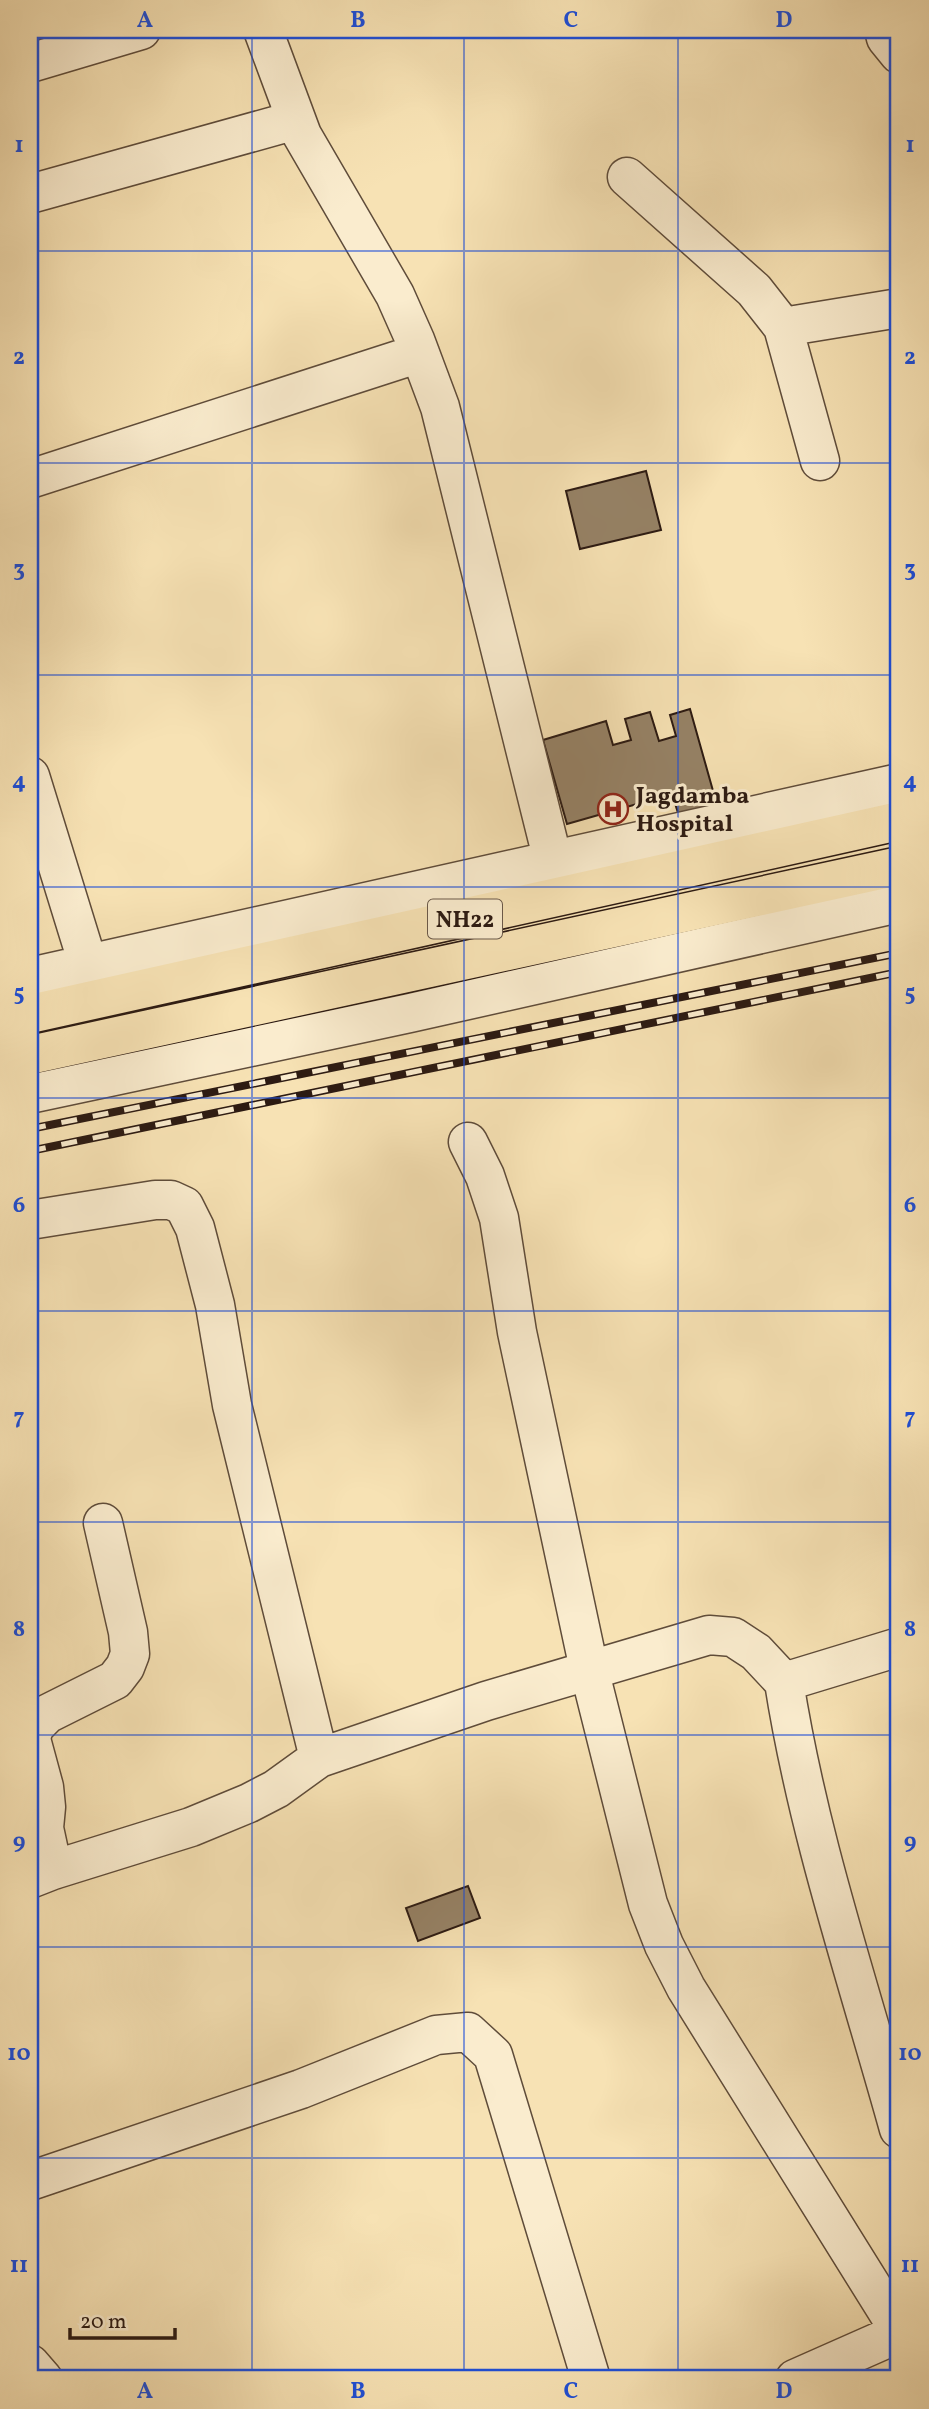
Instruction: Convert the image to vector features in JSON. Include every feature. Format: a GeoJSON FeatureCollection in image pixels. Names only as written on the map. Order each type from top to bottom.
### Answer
{"type":"FeatureCollection","features":[{"type":"Feature","properties":{"kind":"highway","name":"NH22"},"geometry":{"type":"LineString","coordinates":[[30,1014],[899,821]]}},
{"type":"Feature","properties":{"kind":"highway","name":"NH22"},"geometry":{"type":"LineString","coordinates":[[30,1055],[899,866]]}},
{"type":"Feature","properties":{"kind":"street"},"geometry":{"type":"LineString","coordinates":[[30,63],[141,30]]}},
{"type":"Feature","properties":{"kind":"street"},"geometry":{"type":"LineString","coordinates":[[263,30],[296,120],[325,178],[395,295],[440,407],[553,861]]}},
{"type":"Feature","properties":{"kind":"street"},"geometry":{"type":"LineString","coordinates":[[884,30],[886,38],[899,54]]}},
{"type":"Feature","properties":{"kind":"street"},"geometry":{"type":"LineString","coordinates":[[30,194],[296,120]]}},
{"type":"Feature","properties":{"kind":"street"},"geometry":{"type":"LineString","coordinates":[[627,177],[754,290],[783,327],[820,461]]}},
{"type":"Feature","properties":{"kind":"street"},"geometry":{"type":"LineString","coordinates":[[783,327],[899,308]]}},
{"type":"Feature","properties":{"kind":"street"},"geometry":{"type":"LineString","coordinates":[[30,479],[420,353]]}},
{"type":"Feature","properties":{"kind":"street"},"geometry":{"type":"LineString","coordinates":[[30,776],[88,964]]}},
{"type":"Feature","properties":{"kind":"street"},"geometry":{"type":"LineString","coordinates":[[30,977],[899,783]]}},
{"type":"Feature","properties":{"kind":"street"},"geometry":{"type":"LineString","coordinates":[[30,1094],[410,1013],[899,903]]}},
{"type":"Feature","properties":{"kind":"street"},"geometry":{"type":"LineString","coordinates":[[468,1142],[485,1176],[499,1218],[517,1332],[589,1669],[649,1904],[664,1945],[686,1987],[899,2331],[795,2379]]}},
{"type":"Feature","properties":{"kind":"street"},"geometry":{"type":"LineString","coordinates":[[30,1220],[155,1200],[171,1200],[184,1206],[195,1228],[215,1305],[232,1405],[319,1758]]}},
{"type":"Feature","properties":{"kind":"street"},"geometry":{"type":"LineString","coordinates":[[103,1523],[128,1632],[130,1654],[125,1667],[115,1679],[47,1714],[34,1727],[31,1739],[44,1787],[46,1807],[41,1875],[191,1827],[237,1808],[276,1789],[319,1758],[589,1669],[709,1635],[733,1637],[756,1652],[784,1682],[799,1770],[840,1926],[899,2129]]}},
{"type":"Feature","properties":{"kind":"street"},"geometry":{"type":"LineString","coordinates":[[784,1682],[899,1647]]}},
{"type":"Feature","properties":{"kind":"street"},"geometry":{"type":"LineString","coordinates":[[30,2181],[300,2089],[436,2035],[468,2032],[493,2055],[591,2379]]}},
{"type":"Feature","properties":{"kind":"street"},"geometry":{"type":"LineString","coordinates":[[30,2364],[43,2379]]}},
{"type":"Feature","properties":{"kind":"building"},"geometry":{"type":"Polygon","coordinates":[[[646,471],[661,530],[580,549],[566,491],[646,471]]]}},
{"type":"Feature","properties":{"kind":"building"},"geometry":{"type":"Polygon","coordinates":[[[690,709],[717,805],[679,816],[672,794],[567,824],[543,740],[606,721],[613,745],[631,740],[625,719],[650,712],[659,741],[676,736],[670,715],[690,709]]]}},
{"type":"Feature","properties":{"kind":"building"},"geometry":{"type":"Polygon","coordinates":[[[468,1886],[480,1918],[418,1941],[406,1908],[468,1886]]]}},
{"type":"Feature","properties":{"kind":"railway"},"geometry":{"type":"LineString","coordinates":[[30,1129],[899,953]]}},
{"type":"Feature","properties":{"kind":"railway"},"geometry":{"type":"LineString","coordinates":[[30,1151],[899,972]]}},
{"type":"Feature","properties":{"kind":"place","name":"Jagdamba Hospital"},"geometry":{"type":"Point","coordinates":[613,809]}}]}
